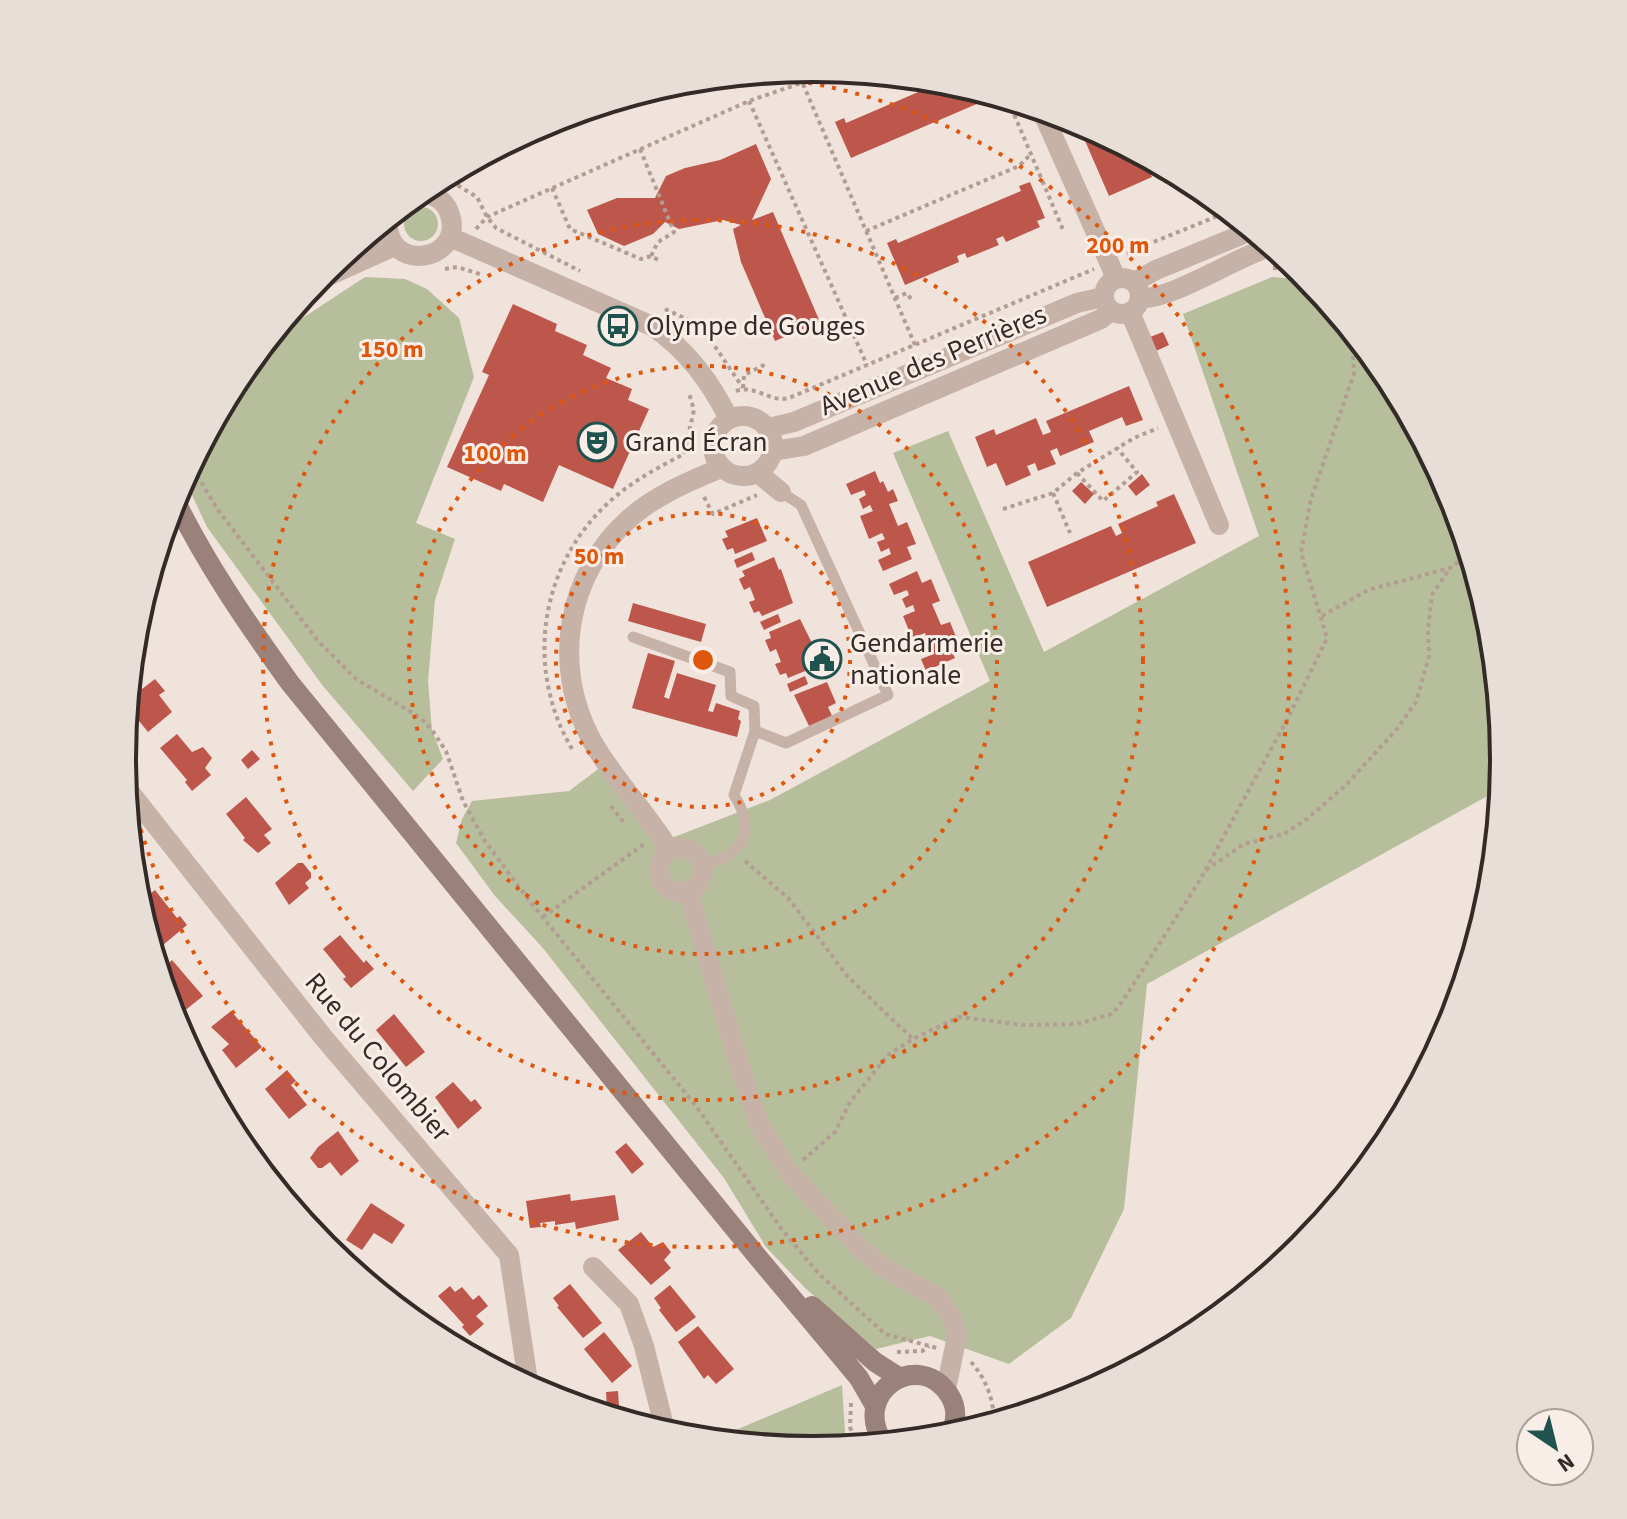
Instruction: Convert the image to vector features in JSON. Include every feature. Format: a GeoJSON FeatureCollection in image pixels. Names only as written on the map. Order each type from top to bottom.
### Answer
{"type":"FeatureCollection","features":[{"type":"Feature","properties":{"kind":"main road"},"geometry":{"type":"LineString","coordinates":[[182,515],[235,606],[290,683],[859,1378],[875,1406]]}},
{"type":"Feature","properties":{"kind":"main road"},"geometry":{"type":"LineString","coordinates":[[176,531],[228,618],[290,683]]}},
{"type":"Feature","properties":{"kind":"main road"},"geometry":{"type":"LineString","coordinates":[[756,1255],[875,1362],[900,1378]]}},
{"type":"Feature","properties":{"kind":"main road"},"geometry":{"type":"LineString","coordinates":[[877,1434],[873,1420],[880,1394],[900,1378],[912,1375],[925,1376],[946,1389],[953,1401],[955,1422]]}},
{"type":"Feature","properties":{"kind":"street"},"geometry":{"type":"LineString","coordinates":[[1048,124],[1219,525]]}},
{"type":"Feature","properties":{"kind":"street"},"geometry":{"type":"LineString","coordinates":[[391,231],[395,246],[414,257],[436,253],[450,237],[452,226],[446,206],[436,197]]}},
{"type":"Feature","properties":{"kind":"street","name":"Avenue des Perrières"},"geometry":{"type":"LineString","coordinates":[[768,428],[794,422],[1077,303],[1120,291],[1171,263],[1241,235]]}},
{"type":"Feature","properties":{"kind":"street"},"geometry":{"type":"LineString","coordinates":[[450,237],[652,326],[676,343],[690,358],[729,419]]}},
{"type":"Feature","properties":{"kind":"street"},"geometry":{"type":"LineString","coordinates":[[348,267],[395,246]]}},
{"type":"Feature","properties":{"kind":"street","name":"Avenue des Perrières"},"geometry":{"type":"LineString","coordinates":[[1120,291],[1147,299],[1261,251]]}},
{"type":"Feature","properties":{"kind":"street","name":"Avenue des Perrières"},"geometry":{"type":"LineString","coordinates":[[773,451],[804,446],[1101,319],[1120,291]]}},
{"type":"Feature","properties":{"kind":"street"},"geometry":{"type":"LineString","coordinates":[[743,416],[757,419],[768,428],[773,439],[773,451],[768,464],[758,473],[745,477],[732,475],[721,468],[714,456],[713,442],[718,429],[729,419],[743,416]]}},
{"type":"Feature","properties":{"kind":"street"},"geometry":{"type":"LineString","coordinates":[[664,842],[660,876],[668,888],[681,893],[699,884],[703,864],[700,858],[690,849],[664,842],[593,742],[575,704],[569,668],[569,635],[576,597],[587,570],[615,533],[630,517],[658,498],[721,468]]}},
{"type":"Feature","properties":{"kind":"street"},"geometry":{"type":"LineString","coordinates":[[758,473],[781,492]]}},
{"type":"Feature","properties":{"kind":"street","name":"Rue du Colombier"},"geometry":{"type":"LineString","coordinates":[[137,801],[323,1037],[509,1255],[527,1373]]}},
{"type":"Feature","properties":{"kind":"street"},"geometry":{"type":"LineString","coordinates":[[688,891],[759,1124],[789,1172],[861,1249],[881,1266],[939,1298],[953,1320],[957,1336],[946,1389]]}},
{"type":"Feature","properties":{"kind":"street"},"geometry":{"type":"LineString","coordinates":[[593,1267],[629,1304],[644,1346],[662,1420]]}},
{"type":"Feature","properties":{"kind":"lane"},"geometry":{"type":"LineString","coordinates":[[755,731],[786,743],[888,695],[801,505],[781,492]]}},
{"type":"Feature","properties":{"kind":"lane"},"geometry":{"type":"LineString","coordinates":[[633,637],[730,672],[731,696],[754,706],[755,731],[734,795],[742,807],[746,831],[736,849],[727,856],[703,864]]}},
{"type":"Feature","properties":{"kind":"path"},"geometry":{"type":"LineString","coordinates":[[513,205],[749,101],[808,82]]}},
{"type":"Feature","properties":{"kind":"path"},"geometry":{"type":"LineString","coordinates":[[803,84],[915,345]]}},
{"type":"Feature","properties":{"kind":"path"},"geometry":{"type":"LineString","coordinates":[[749,101],[867,365]]}},
{"type":"Feature","properties":{"kind":"path"},"geometry":{"type":"LineString","coordinates":[[1014,113],[1064,232]]}},
{"type":"Feature","properties":{"kind":"path"},"geometry":{"type":"LineString","coordinates":[[640,149],[674,232],[658,242],[651,256]]}},
{"type":"Feature","properties":{"kind":"path"},"geometry":{"type":"LineString","coordinates":[[866,231],[1019,166],[1032,153]]}},
{"type":"Feature","properties":{"kind":"path"},"geometry":{"type":"LineString","coordinates":[[456,184],[477,197],[487,217]]}},
{"type":"Feature","properties":{"kind":"path"},"geometry":{"type":"LineString","coordinates":[[552,188],[570,229],[641,259],[651,256],[660,261]]}},
{"type":"Feature","properties":{"kind":"path"},"geometry":{"type":"LineString","coordinates":[[719,400],[743,388],[780,400],[915,345],[1120,291],[1146,245]]}},
{"type":"Feature","properties":{"kind":"path"},"geometry":{"type":"LineString","coordinates":[[444,269],[457,267],[493,277]]}},
{"type":"Feature","properties":{"kind":"path"},"geometry":{"type":"LineString","coordinates":[[895,298],[907,293],[911,299]]}},
{"type":"Feature","properties":{"kind":"path"},"geometry":{"type":"LineString","coordinates":[[837,331],[850,327]]}},
{"type":"Feature","properties":{"kind":"path"},"geometry":{"type":"LineString","coordinates":[[789,1172],[835,1132],[850,1102],[888,1055],[913,1039],[959,1017],[1024,1025],[1077,1024],[1112,1014],[1122,1002],[1205,871],[1289,716],[1327,638],[1301,552],[1311,499],[1354,373],[1353,350]]}},
{"type":"Feature","properties":{"kind":"path"},"geometry":{"type":"LineString","coordinates":[[743,388],[744,375],[766,364]]}},
{"type":"Feature","properties":{"kind":"path"},"geometry":{"type":"LineString","coordinates":[[576,755],[562,732],[547,688],[543,651],[549,606],[567,558],[592,519],[626,488],[684,454],[694,410],[688,389]]}},
{"type":"Feature","properties":{"kind":"path"},"geometry":{"type":"LineString","coordinates":[[1003,509],[1053,493],[1077,473],[1117,448],[1176,420]]}},
{"type":"Feature","properties":{"kind":"path"},"geometry":{"type":"LineString","coordinates":[[1077,473],[1103,501],[1137,472],[1117,448]]}},
{"type":"Feature","properties":{"kind":"path"},"geometry":{"type":"LineString","coordinates":[[198,477],[218,510],[333,657],[356,679],[421,718],[432,730],[446,751],[463,801],[477,829],[543,917],[696,1106],[780,1227],[818,1273],[885,1334],[955,1353],[970,1361],[987,1385],[994,1413]]}},
{"type":"Feature","properties":{"kind":"path"},"geometry":{"type":"LineString","coordinates":[[1053,493],[1070,533]]}},
{"type":"Feature","properties":{"kind":"path"},"geometry":{"type":"LineString","coordinates":[[1205,871],[1244,844],[1284,834],[1307,819],[1345,786],[1397,729],[1416,702],[1429,656],[1432,595],[1450,568],[1461,560]]}},
{"type":"Feature","properties":{"kind":"path"},"geometry":{"type":"LineString","coordinates":[[1322,616],[1368,590],[1450,568]]}},
{"type":"Feature","properties":{"kind":"path"},"geometry":{"type":"LineString","coordinates":[[606,799],[633,834]]}},
{"type":"Feature","properties":{"kind":"path"},"geometry":{"type":"LineString","coordinates":[[543,917],[664,842]]}},
{"type":"Feature","properties":{"kind":"path"},"geometry":{"type":"LineString","coordinates":[[727,856],[744,861],[789,899],[848,977],[913,1039]]}},
{"type":"Feature","properties":{"kind":"green space"},"geometry":{"type":"Polygon","coordinates":[[[422,207],[433,212],[438,224],[433,236],[421,241],[409,236],[404,224],[406,219],[422,207]]]}},
{"type":"Feature","properties":{"kind":"green space"},"geometry":{"type":"Polygon","coordinates":[[[365,277],[405,279],[427,289],[459,318],[474,377],[416,523],[455,539],[435,600],[428,681],[432,730],[443,759],[413,791],[323,686],[207,527],[191,493],[206,460],[250,383],[297,322],[365,277]]]}},
{"type":"Feature","properties":{"kind":"green space"},"geometry":{"type":"Polygon","coordinates":[[[1272,277],[1291,279],[1351,347],[1377,383],[1421,460],[1455,542],[1468,584],[1478,627],[1490,715],[1490,795],[1147,984],[1124,1209],[1071,1318],[1009,1364],[930,1336],[876,1349],[805,1288],[766,1247],[724,1178],[542,947],[495,896],[456,843],[462,819],[472,801],[569,791],[601,767],[656,844],[770,800],[990,681],[893,453],[948,431],[1044,652],[1259,536],[1183,314],[1272,277]]]}},
{"type":"Feature","properties":{"kind":"green space"},"geometry":{"type":"Polygon","coordinates":[[[842,1385],[845,1436],[769,1436],[732,1432],[842,1385]]]}},
{"type":"Feature","properties":{"kind":"building"},"geometry":{"type":"Polygon","coordinates":[[[921,91],[980,103],[851,158],[835,122],[844,118],[846,123],[921,91]]]}},
{"type":"Feature","properties":{"kind":"building"},"geometry":{"type":"Polygon","coordinates":[[[1084,139],[1150,172],[1152,177],[1109,196],[1084,139]]]}},
{"type":"Feature","properties":{"kind":"building"},"geometry":{"type":"Polygon","coordinates":[[[756,144],[771,179],[752,220],[773,212],[820,322],[775,341],[741,262],[733,229],[741,225],[723,220],[679,229],[665,222],[653,234],[624,246],[598,234],[587,210],[617,198],[655,198],[666,176],[720,160],[756,144]]]}},
{"type":"Feature","properties":{"kind":"building"},"geometry":{"type":"Polygon","coordinates":[[[1030,182],[1045,218],[1037,221],[1040,227],[1006,242],[1003,236],[996,239],[999,245],[967,258],[965,253],[957,256],[959,262],[905,285],[887,243],[896,239],[898,243],[1021,191],[1019,186],[1030,182]]]}},
{"type":"Feature","properties":{"kind":"building"},"geometry":{"type":"Polygon","coordinates":[[[513,304],[557,324],[555,331],[587,345],[583,355],[611,368],[606,378],[632,389],[628,400],[649,409],[613,489],[559,465],[543,502],[504,484],[501,491],[447,467],[489,375],[482,372],[513,304]]]}},
{"type":"Feature","properties":{"kind":"building"},"geometry":{"type":"Polygon","coordinates":[[[1163,332],[1169,345],[1156,351],[1150,337],[1163,332]]]}},
{"type":"Feature","properties":{"kind":"building"},"geometry":{"type":"Polygon","coordinates":[[[1129,386],[1143,420],[1126,426],[1122,417],[1089,431],[1094,442],[1060,456],[1057,448],[1050,451],[1056,464],[1038,471],[1035,463],[1027,466],[1031,475],[1006,486],[996,463],[987,467],[975,437],[994,429],[996,435],[1036,418],[1043,435],[1051,432],[1046,421],[1129,386]]]}},
{"type":"Feature","properties":{"kind":"building"},"geometry":{"type":"Polygon","coordinates":[[[875,471],[888,492],[893,489],[898,501],[889,504],[898,526],[907,522],[916,544],[907,547],[912,559],[883,571],[878,560],[891,554],[889,548],[881,552],[877,542],[885,539],[882,533],[869,539],[860,516],[873,511],[870,505],[863,509],[859,499],[866,495],[864,490],[851,495],[846,484],[875,471]]]}},
{"type":"Feature","properties":{"kind":"building"},"geometry":{"type":"Polygon","coordinates":[[[1142,474],[1150,485],[1136,496],[1128,486],[1142,474]]]}},
{"type":"Feature","properties":{"kind":"building"},"geometry":{"type":"Polygon","coordinates":[[[1081,482],[1094,494],[1085,504],[1072,491],[1081,482]]]}},
{"type":"Feature","properties":{"kind":"building"},"geometry":{"type":"Polygon","coordinates":[[[1174,494],[1196,543],[1047,607],[1028,562],[1111,526],[1116,536],[1122,533],[1118,524],[1158,506],[1156,502],[1174,494]]]}},
{"type":"Feature","properties":{"kind":"building"},"geometry":{"type":"Polygon","coordinates":[[[757,518],[767,541],[735,554],[733,548],[727,550],[722,539],[728,537],[725,531],[757,518]]]}},
{"type":"Feature","properties":{"kind":"building"},"geometry":{"type":"Polygon","coordinates":[[[752,552],[755,560],[737,568],[734,560],[752,552]]]}},
{"type":"Feature","properties":{"kind":"building"},"geometry":{"type":"Polygon","coordinates":[[[774,557],[793,603],[762,616],[759,611],[754,613],[749,602],[755,600],[750,587],[744,590],[739,579],[745,576],[742,571],[774,557]]]}},
{"type":"Feature","properties":{"kind":"building"},"geometry":{"type":"Polygon","coordinates":[[[917,571],[922,583],[931,579],[940,601],[932,604],[941,625],[950,622],[959,644],[950,647],[955,658],[926,671],[921,659],[934,654],[932,648],[924,651],[920,642],[927,638],[925,633],[912,638],[903,616],[915,611],[913,605],[906,608],[902,599],[909,595],[907,590],[894,595],[889,584],[917,571]]]}},
{"type":"Feature","properties":{"kind":"building"},"geometry":{"type":"Polygon","coordinates":[[[633,603],[706,624],[701,642],[628,621],[633,603]]]}},
{"type":"Feature","properties":{"kind":"building"},"geometry":{"type":"Polygon","coordinates":[[[778,614],[781,622],[764,630],[760,622],[778,614]]]}},
{"type":"Feature","properties":{"kind":"building"},"geometry":{"type":"Polygon","coordinates":[[[800,619],[820,665],[788,678],[786,673],[780,675],[775,664],[781,662],[776,649],[770,652],[765,640],[771,638],[769,632],[800,619]]]}},
{"type":"Feature","properties":{"kind":"building"},"geometry":{"type":"Polygon","coordinates":[[[648,653],[675,661],[664,697],[669,699],[677,673],[716,685],[708,711],[713,712],[716,703],[740,711],[737,737],[632,708],[648,653]]]}},
{"type":"Feature","properties":{"kind":"building"},"geometry":{"type":"Polygon","coordinates":[[[805,676],[808,684],[790,692],[787,684],[805,676]]]}},
{"type":"Feature","properties":{"kind":"building"},"geometry":{"type":"Polygon","coordinates":[[[155,679],[165,691],[159,695],[172,712],[148,732],[137,718],[140,687],[142,689],[155,679]]]}},
{"type":"Feature","properties":{"kind":"building"},"geometry":{"type":"Polygon","coordinates":[[[827,682],[836,703],[828,707],[832,716],[809,726],[794,695],[827,682]]]}},
{"type":"Feature","properties":{"kind":"building"},"geometry":{"type":"Polygon","coordinates":[[[177,734],[192,752],[203,747],[212,758],[205,768],[211,775],[192,791],[185,782],[187,780],[160,748],[177,734]]]}},
{"type":"Feature","properties":{"kind":"building"},"geometry":{"type":"Polygon","coordinates":[[[252,750],[260,759],[248,769],[241,760],[252,750]]]}},
{"type":"Feature","properties":{"kind":"building"},"geometry":{"type":"Polygon","coordinates":[[[246,797],[272,829],[264,835],[271,843],[258,853],[243,840],[245,838],[226,814],[246,797]]]}},
{"type":"Feature","properties":{"kind":"building"},"geometry":{"type":"Polygon","coordinates":[[[298,863],[303,863],[311,873],[311,878],[305,883],[309,888],[289,905],[275,883],[298,863]]]}},
{"type":"Feature","properties":{"kind":"building"},"geometry":{"type":"Polygon","coordinates":[[[155,890],[177,918],[180,916],[187,925],[163,945],[159,934],[161,932],[150,894],[155,890]]]}},
{"type":"Feature","properties":{"kind":"building"},"geometry":{"type":"Polygon","coordinates":[[[340,935],[364,963],[366,960],[374,969],[351,988],[323,949],[340,935]]]}},
{"type":"Feature","properties":{"kind":"building"},"geometry":{"type":"Polygon","coordinates":[[[172,960],[203,996],[185,1011],[172,977],[168,964],[172,960]]]}},
{"type":"Feature","properties":{"kind":"building"},"geometry":{"type":"Polygon","coordinates":[[[231,1011],[262,1047],[236,1068],[222,1050],[229,1044],[211,1027],[231,1011]]]}},
{"type":"Feature","properties":{"kind":"building"},"geometry":{"type":"Polygon","coordinates":[[[394,1014],[425,1052],[406,1067],[376,1030],[394,1014]]]}},
{"type":"Feature","properties":{"kind":"building"},"geometry":{"type":"Polygon","coordinates":[[[287,1070],[296,1081],[291,1085],[307,1105],[289,1119],[265,1089],[287,1070]]]}},
{"type":"Feature","properties":{"kind":"building"},"geometry":{"type":"Polygon","coordinates":[[[453,1082],[471,1102],[475,1099],[482,1108],[458,1129],[435,1097],[453,1082]]]}},
{"type":"Feature","properties":{"kind":"building"},"geometry":{"type":"Polygon","coordinates":[[[338,1131],[359,1161],[341,1176],[330,1162],[318,1168],[310,1158],[338,1131]]]}},
{"type":"Feature","properties":{"kind":"building"},"geometry":{"type":"Polygon","coordinates":[[[626,1143],[644,1164],[632,1174],[615,1152],[626,1143]]]}},
{"type":"Feature","properties":{"kind":"building"},"geometry":{"type":"Polygon","coordinates":[[[570,1194],[571,1201],[615,1195],[619,1220],[576,1229],[575,1222],[555,1225],[555,1221],[530,1228],[526,1201],[570,1194]]]}},
{"type":"Feature","properties":{"kind":"building"},"geometry":{"type":"Polygon","coordinates":[[[371,1203],[405,1225],[392,1244],[374,1233],[362,1250],[346,1240],[371,1203]]]}},
{"type":"Feature","properties":{"kind":"building"},"geometry":{"type":"Polygon","coordinates":[[[641,1232],[653,1247],[663,1242],[671,1252],[664,1260],[671,1268],[651,1285],[618,1250],[641,1232]]]}},
{"type":"Feature","properties":{"kind":"building"},"geometry":{"type":"Polygon","coordinates":[[[570,1284],[602,1323],[583,1338],[553,1298],[570,1284]]]}},
{"type":"Feature","properties":{"kind":"building"},"geometry":{"type":"Polygon","coordinates":[[[670,1285],[696,1317],[676,1332],[654,1298],[670,1285]]]}},
{"type":"Feature","properties":{"kind":"building"},"geometry":{"type":"Polygon","coordinates":[[[450,1286],[455,1292],[462,1287],[473,1300],[479,1295],[488,1306],[476,1316],[484,1324],[470,1336],[438,1296],[450,1286]]]}},
{"type":"Feature","properties":{"kind":"building"},"geometry":{"type":"Polygon","coordinates":[[[698,1326],[734,1369],[716,1384],[708,1375],[704,1379],[678,1342],[698,1326]]]}},
{"type":"Feature","properties":{"kind":"building"},"geometry":{"type":"Polygon","coordinates":[[[604,1332],[632,1366],[612,1383],[584,1349],[604,1332]]]}},
{"type":"Feature","properties":{"kind":"building"},"geometry":{"type":"Polygon","coordinates":[[[618,1391],[619,1406],[607,1404],[606,1392],[618,1391]]]}},
{"type":"Feature","properties":{"kind":"place","name":"Olympe de Gouges"},"geometry":{"type":"Point","coordinates":[618,326]}},
{"type":"Feature","properties":{"kind":"place","name":"Grand Écran"},"geometry":{"type":"Point","coordinates":[597,442]}},
{"type":"Feature","properties":{"kind":"place","name":"Gendarmerie nationale"},"geometry":{"type":"Point","coordinates":[822,659]}}]}
